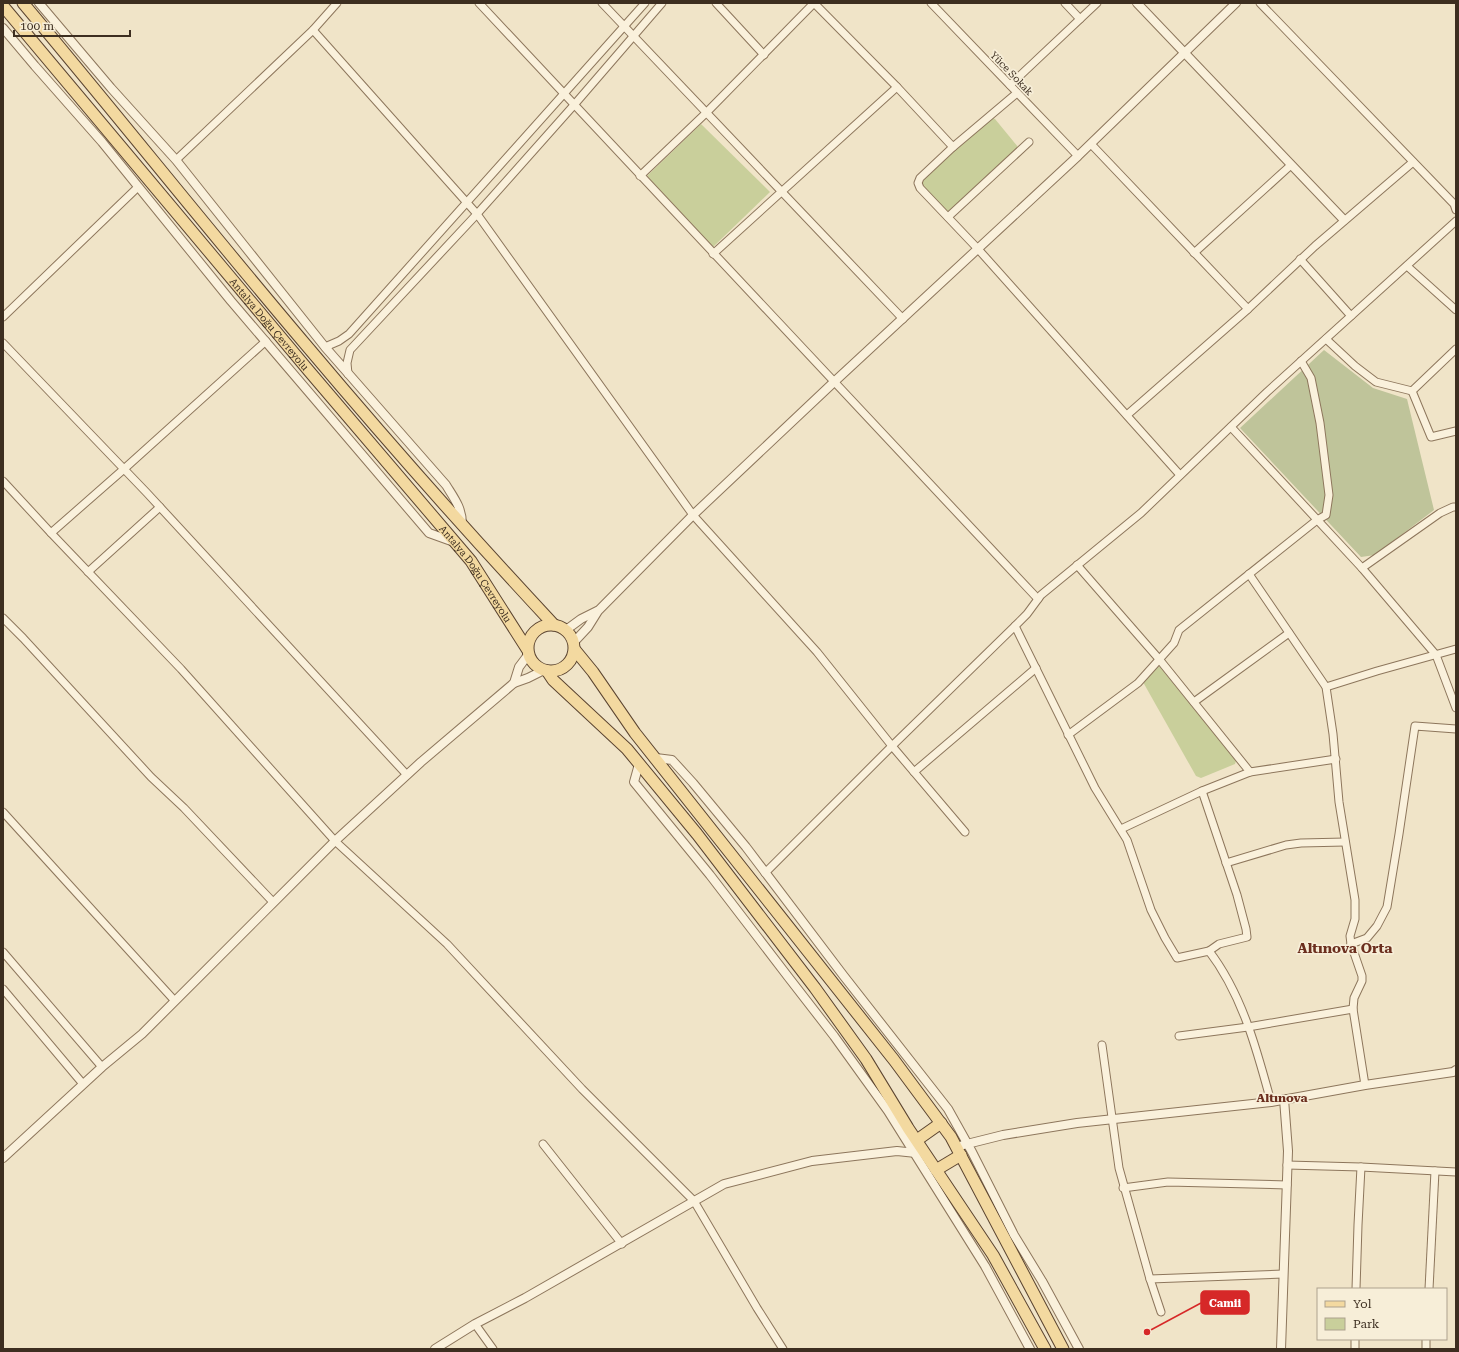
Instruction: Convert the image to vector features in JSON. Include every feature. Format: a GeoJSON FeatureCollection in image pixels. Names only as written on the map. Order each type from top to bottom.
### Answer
{"type":"FeatureCollection","features":[{"type":"Feature","properties":{"kind":"main road","name":"Antalya Doğu Çevreyolu"},"geometry":{"type":"LineString","coordinates":[[22,3],[110,106],[306,345],[462,524],[554,625]]}},
{"type":"Feature","properties":{"kind":"main road","name":"Antalya Doğu Çevreyolu"},"geometry":{"type":"LineString","coordinates":[[3,6],[470,561],[528,652]]}},
{"type":"Feature","properties":{"kind":"main road"},"geometry":{"type":"LineString","coordinates":[[1045,1349],[993,1255],[936,1170],[866,1059],[815,988],[697,834],[639,764],[627,750],[545,671],[534,664],[528,652],[531,636],[535,630],[547,625],[554,625],[566,630],[571,635],[574,646],[635,733],[894,1060],[941,1123],[958,1151],[1062,1349]]}},
{"type":"Feature","properties":{"kind":"main road"},"geometry":{"type":"LineString","coordinates":[[545,671],[562,669],[568,664],[574,646]]}},
{"type":"Feature","properties":{"kind":"main road"},"geometry":{"type":"LineString","coordinates":[[917,1140],[941,1123]]}},
{"type":"Feature","properties":{"kind":"main road"},"geometry":{"type":"LineString","coordinates":[[936,1170],[958,1151]]}},
{"type":"Feature","properties":{"kind":"street"},"geometry":{"type":"LineString","coordinates":[[39,3],[111,88],[176,160],[348,374],[446,485],[458,505],[462,515],[462,524]]}},
{"type":"Feature","properties":{"kind":"street"},"geometry":{"type":"LineString","coordinates":[[176,160],[313,30],[336,3]]}},
{"type":"Feature","properties":{"kind":"street"},"geometry":{"type":"LineString","coordinates":[[479,3],[1038,599]]}},
{"type":"Feature","properties":{"kind":"street"},"geometry":{"type":"LineString","coordinates":[[602,3],[781,193],[903,319]]}},
{"type":"Feature","properties":{"kind":"street"},"geometry":{"type":"LineString","coordinates":[[326,347],[349,334],[645,3]]}},
{"type":"Feature","properties":{"kind":"street"},"geometry":{"type":"LineString","coordinates":[[348,374],[347,363],[350,350],[477,214],[662,3]]}},
{"type":"Feature","properties":{"kind":"street"},"geometry":{"type":"LineString","coordinates":[[716,3],[764,55]]}},
{"type":"Feature","properties":{"kind":"street"},"geometry":{"type":"LineString","coordinates":[[640,176],[706,113],[814,3],[897,87],[952,147]]}},
{"type":"Feature","properties":{"kind":"street","name":"Yüce Sokak"},"geometry":{"type":"LineString","coordinates":[[931,3],[1078,156]]}},
{"type":"Feature","properties":{"kind":"street"},"geometry":{"type":"LineString","coordinates":[[1065,3],[1080,19]]}},
{"type":"Feature","properties":{"kind":"street"},"geometry":{"type":"LineString","coordinates":[[1010,85],[1097,3]]}},
{"type":"Feature","properties":{"kind":"street"},"geometry":{"type":"LineString","coordinates":[[1137,3],[1344,220]]}},
{"type":"Feature","properties":{"kind":"street"},"geometry":{"type":"LineString","coordinates":[[574,646],[598,611],[694,515],[834,382],[1091,144],[1236,3]]}},
{"type":"Feature","properties":{"kind":"street"},"geometry":{"type":"LineString","coordinates":[[1260,3],[1454,204],[1456,210]]}},
{"type":"Feature","properties":{"kind":"street"},"geometry":{"type":"LineString","coordinates":[[3,28],[102,142],[231,301],[429,533],[454,542]]}},
{"type":"Feature","properties":{"kind":"street"},"geometry":{"type":"LineString","coordinates":[[313,30],[477,214],[694,515],[817,652],[892,746],[965,832]]}},
{"type":"Feature","properties":{"kind":"street"},"geometry":{"type":"LineString","coordinates":[[714,254],[897,87]]}},
{"type":"Feature","properties":{"kind":"street"},"geometry":{"type":"LineString","coordinates":[[1017,93],[952,147],[920,178],[918,183],[920,188],[978,249],[1180,475]]}},
{"type":"Feature","properties":{"kind":"street"},"geometry":{"type":"LineString","coordinates":[[948,217],[1029,142]]}},
{"type":"Feature","properties":{"kind":"street"},"geometry":{"type":"LineString","coordinates":[[1091,144],[1248,309]]}},
{"type":"Feature","properties":{"kind":"street"},"geometry":{"type":"LineString","coordinates":[[1127,415],[1248,309],[1300,259],[1344,220],[1413,162]]}},
{"type":"Feature","properties":{"kind":"street"},"geometry":{"type":"LineString","coordinates":[[1194,253],[1291,165]]}},
{"type":"Feature","properties":{"kind":"street"},"geometry":{"type":"LineString","coordinates":[[3,317],[138,187]]}},
{"type":"Feature","properties":{"kind":"street"},"geometry":{"type":"LineString","coordinates":[[765,873],[1027,614],[1041,595],[1141,513],[1301,361],[1456,221]]}},
{"type":"Feature","properties":{"kind":"street"},"geometry":{"type":"LineString","coordinates":[[1300,259],[1351,316]]}},
{"type":"Feature","properties":{"kind":"street"},"geometry":{"type":"LineString","coordinates":[[1407,266],[1456,310]]}},
{"type":"Feature","properties":{"kind":"street"},"geometry":{"type":"LineString","coordinates":[[1326,339],[1355,366],[1376,382],[1412,391]]}},
{"type":"Feature","properties":{"kind":"street"},"geometry":{"type":"LineString","coordinates":[[51,533],[266,341]]}},
{"type":"Feature","properties":{"kind":"street"},"geometry":{"type":"LineString","coordinates":[[3,343],[160,507],[407,775]]}},
{"type":"Feature","properties":{"kind":"street"},"geometry":{"type":"LineString","coordinates":[[1412,391],[1456,348]]}},
{"type":"Feature","properties":{"kind":"street"},"geometry":{"type":"LineString","coordinates":[[1068,734],[1138,683],[1174,642],[1179,630],[1317,520],[1326,515],[1329,495],[1320,423],[1311,378],[1301,361]]}},
{"type":"Feature","properties":{"kind":"street"},"geometry":{"type":"LineString","coordinates":[[1412,391],[1431,437],[1456,431]]}},
{"type":"Feature","properties":{"kind":"street"},"geometry":{"type":"LineString","coordinates":[[1231,427],[1362,568],[1436,654],[1456,708]]}},
{"type":"Feature","properties":{"kind":"street"},"geometry":{"type":"LineString","coordinates":[[3,481],[181,669],[335,841],[447,944],[582,1089],[694,1201],[783,1349]]}},
{"type":"Feature","properties":{"kind":"street"},"geometry":{"type":"LineString","coordinates":[[88,572],[160,507]]}},
{"type":"Feature","properties":{"kind":"street"},"geometry":{"type":"LineString","coordinates":[[1362,568],[1440,513],[1456,507]]}},
{"type":"Feature","properties":{"kind":"street"},"geometry":{"type":"LineString","coordinates":[[1077,565],[1159,659],[1250,772]]}},
{"type":"Feature","properties":{"kind":"street"},"geometry":{"type":"LineString","coordinates":[[1249,574],[1326,687],[1336,760],[1339,802],[1355,900],[1355,919],[1350,936],[1351,944],[1362,976],[1362,981],[1354,998],[1353,1009],[1365,1085]]}},
{"type":"Feature","properties":{"kind":"street"},"geometry":{"type":"LineString","coordinates":[[566,630],[580,619],[598,611]]}},
{"type":"Feature","properties":{"kind":"street"},"geometry":{"type":"LineString","coordinates":[[3,618],[151,778],[184,808],[273,902]]}},
{"type":"Feature","properties":{"kind":"street"},"geometry":{"type":"LineString","coordinates":[[1015,626],[1095,788],[1127,840],[1151,910],[1177,958],[1208,951],[1219,944],[1247,937],[1246,929],[1226,863],[1202,791]]}},
{"type":"Feature","properties":{"kind":"street"},"geometry":{"type":"LineString","coordinates":[[1194,702],[1289,633]]}},
{"type":"Feature","properties":{"kind":"street"},"geometry":{"type":"LineString","coordinates":[[1326,687],[1456,649]]}},
{"type":"Feature","properties":{"kind":"street"},"geometry":{"type":"LineString","coordinates":[[514,683],[519,667],[528,652]]}},
{"type":"Feature","properties":{"kind":"street"},"geometry":{"type":"LineString","coordinates":[[914,772],[1036,668]]}},
{"type":"Feature","properties":{"kind":"street"},"geometry":{"type":"LineString","coordinates":[[3,1158],[102,1067],[142,1034],[174,1000],[335,841],[407,775],[514,683],[545,671]]}},
{"type":"Feature","properties":{"kind":"street"},"geometry":{"type":"LineString","coordinates":[[1351,944],[1367,938],[1377,926],[1387,907],[1415,726],[1456,729]]}},
{"type":"Feature","properties":{"kind":"street"},"geometry":{"type":"LineString","coordinates":[[656,758],[672,760],[693,782],[948,1109],[968,1144],[1014,1235],[1042,1281],[1079,1349]]}},
{"type":"Feature","properties":{"kind":"street"},"geometry":{"type":"LineString","coordinates":[[1121,829],[1202,791],[1250,772],[1336,760]]}},
{"type":"Feature","properties":{"kind":"street"},"geometry":{"type":"LineString","coordinates":[[639,764],[634,782],[710,875],[834,1036],[888,1111],[985,1266],[1030,1349]]}},
{"type":"Feature","properties":{"kind":"street"},"geometry":{"type":"LineString","coordinates":[[3,812],[174,1000]]}},
{"type":"Feature","properties":{"kind":"street"},"geometry":{"type":"LineString","coordinates":[[1226,863],[1301,843],[1345,842]]}},
{"type":"Feature","properties":{"kind":"street"},"geometry":{"type":"LineString","coordinates":[[1208,951],[1220,965],[1239,1002],[1258,1054],[1271,1102]]}},
{"type":"Feature","properties":{"kind":"street"},"geometry":{"type":"LineString","coordinates":[[3,952],[102,1067]]}},
{"type":"Feature","properties":{"kind":"street"},"geometry":{"type":"LineString","coordinates":[[3,989],[83,1084]]}},
{"type":"Feature","properties":{"kind":"street"},"geometry":{"type":"LineString","coordinates":[[1179,1036],[1248,1027],[1353,1009]]}},
{"type":"Feature","properties":{"kind":"street"},"geometry":{"type":"LineString","coordinates":[[1102,1045],[1123,1188],[1161,1312]]}},
{"type":"Feature","properties":{"kind":"street"},"geometry":{"type":"LineString","coordinates":[[958,1151],[968,1144],[1003,1135],[1077,1123],[1271,1102],[1365,1085],[1454,1072],[1456,1070]]}},
{"type":"Feature","properties":{"kind":"street"},"geometry":{"type":"LineString","coordinates":[[1281,1349],[1288,1151],[1284,1099]]}},
{"type":"Feature","properties":{"kind":"street"},"geometry":{"type":"LineString","coordinates":[[543,1144],[622,1244]]}},
{"type":"Feature","properties":{"kind":"street"},"geometry":{"type":"LineString","coordinates":[[435,1349],[475,1324],[622,1244],[724,1184],[812,1161],[896,1151],[925,1153]]}},
{"type":"Feature","properties":{"kind":"street"},"geometry":{"type":"LineString","coordinates":[[1287,1165],[1456,1172]]}},
{"type":"Feature","properties":{"kind":"street"},"geometry":{"type":"LineString","coordinates":[[1356,1288],[1361,1167]]}},
{"type":"Feature","properties":{"kind":"street"},"geometry":{"type":"LineString","coordinates":[[1429,1288],[1435,1171]]}},
{"type":"Feature","properties":{"kind":"street"},"geometry":{"type":"LineString","coordinates":[[1123,1188],[1168,1182],[1287,1185]]}},
{"type":"Feature","properties":{"kind":"street"},"geometry":{"type":"LineString","coordinates":[[1150,1278],[1284,1274]]}},
{"type":"Feature","properties":{"kind":"street"},"geometry":{"type":"LineString","coordinates":[[475,1324],[493,1349]]}},
{"type":"Feature","properties":{"kind":"green space"},"geometry":{"type":"Polygon","coordinates":[[[991,117],[995,119],[1018,147],[948,212],[945,211],[921,182],[991,117]]]}},
{"type":"Feature","properties":{"kind":"green space"},"geometry":{"type":"Polygon","coordinates":[[[701,124],[770,192],[713,247],[647,176],[701,124]]]}},
{"type":"Feature","properties":{"kind":"green space"},"geometry":{"type":"Polygon","coordinates":[[[1324,350],[1373,388],[1407,399],[1434,510],[1375,555],[1361,557],[1240,428],[1324,350]]]}},
{"type":"Feature","properties":{"kind":"green space"},"geometry":{"type":"Polygon","coordinates":[[[1155,667],[1160,667],[1236,761],[1235,764],[1201,778],[1196,776],[1143,682],[1155,667]]]}},
{"type":"Feature","properties":{"kind":"place","name":"Camii"},"geometry":{"type":"Point","coordinates":[1147,1332]}},
{"type":"Feature","properties":{"kind":"district","name":"Altınova Orta"},"geometry":{"type":"Point","coordinates":[1345,948]}},
{"type":"Feature","properties":{"kind":"district","name":"Altınova"},"geometry":{"type":"Point","coordinates":[1282,1098]}}]}
